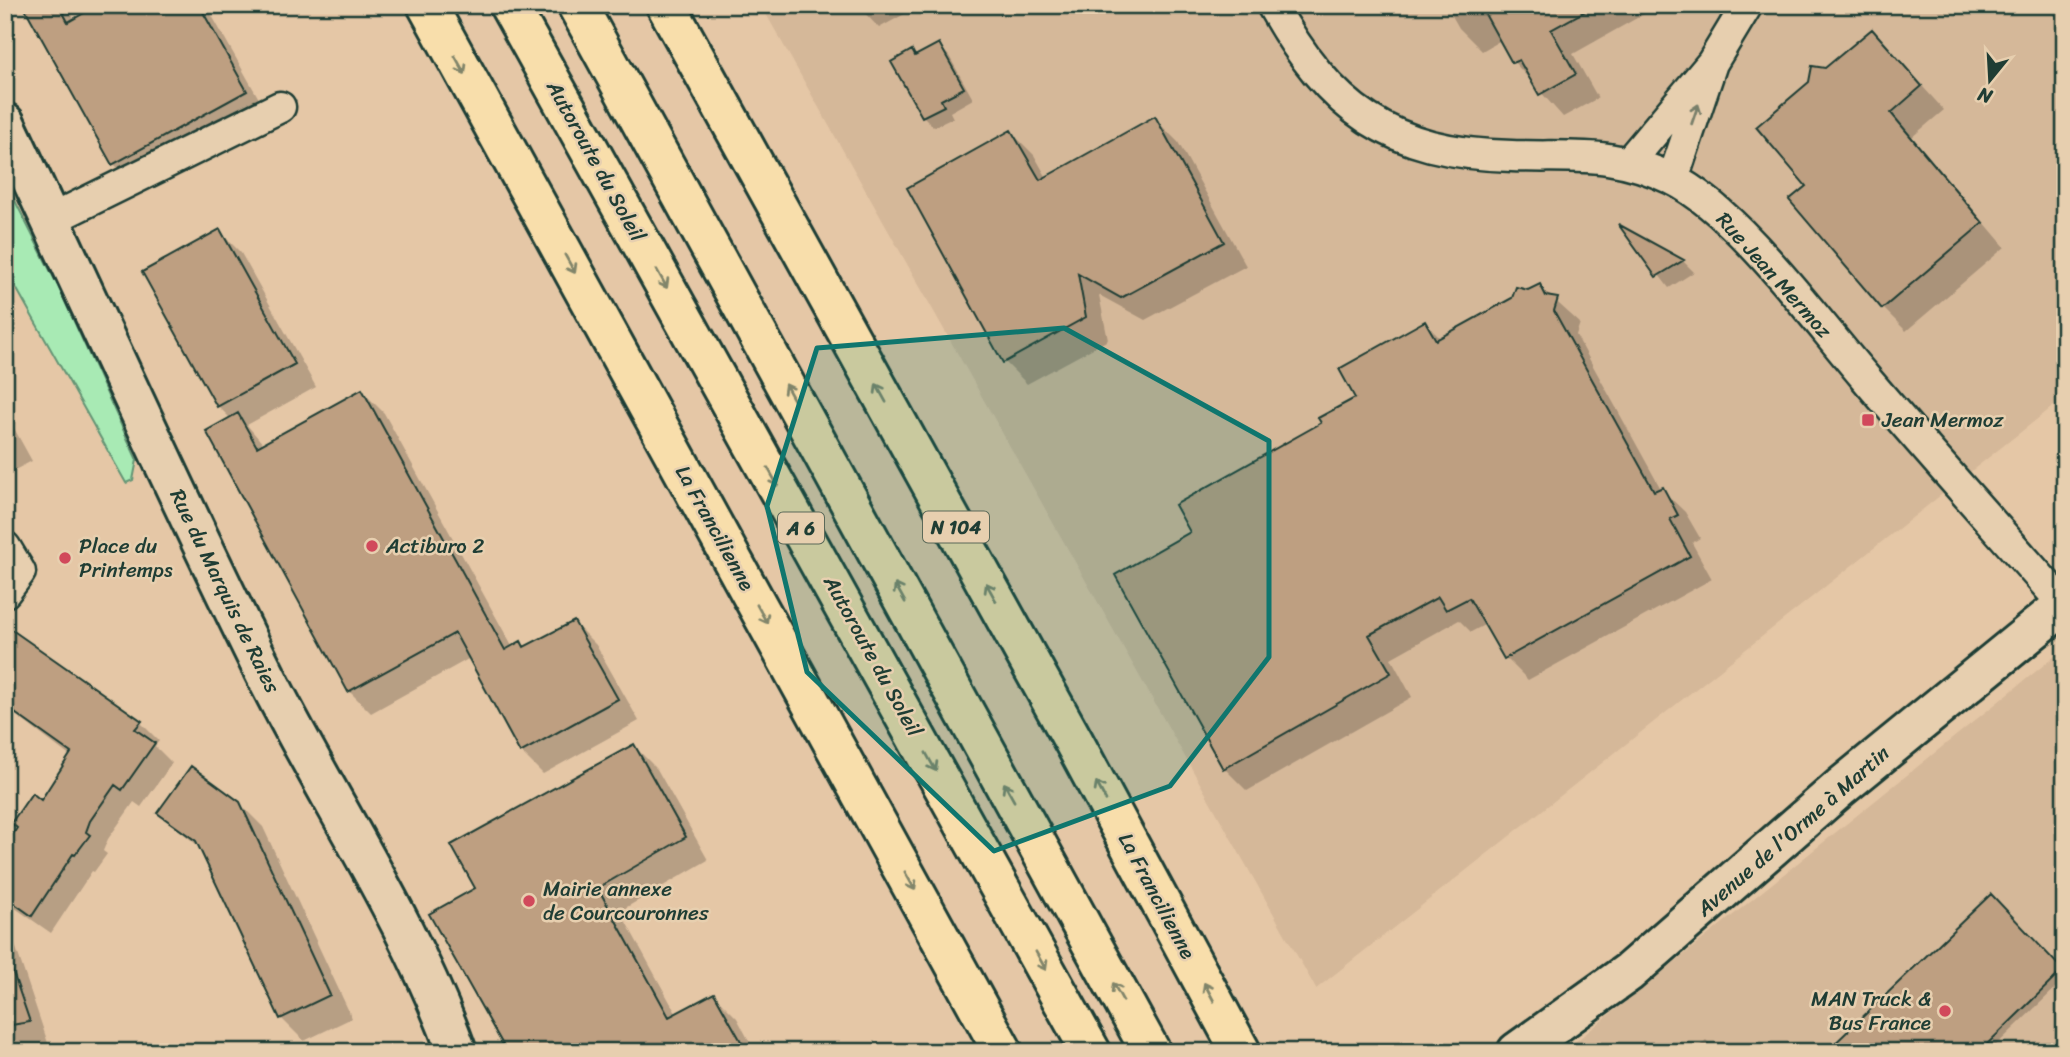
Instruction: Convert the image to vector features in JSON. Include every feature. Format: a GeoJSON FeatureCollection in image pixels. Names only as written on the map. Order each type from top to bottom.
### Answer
{"type":"FeatureCollection","features":[{"type":"Feature","properties":{"kind":"highway","name":"La Francilienne"},"geometry":{"type":"LineString","coordinates":[[427,5],[1003,1052]]}},
{"type":"Feature","properties":{"kind":"highway","name":"Autoroute du Soleil"},"geometry":{"type":"LineString","coordinates":[[509,5],[1091,1052]]}},
{"type":"Feature","properties":{"kind":"highway","name":"A 6"},"geometry":{"type":"LineString","coordinates":[[577,5],[1151,1052]]}},
{"type":"Feature","properties":{"kind":"highway","name":"La Francilienne"},"geometry":{"type":"LineString","coordinates":[[666,5],[1074,742],[1241,1052]]}},
{"type":"Feature","properties":{"kind":"main road","name":"Rue du Marquis de Raies"},"geometry":{"type":"LineString","coordinates":[[5,123],[265,674],[387,897],[442,1011],[457,1052]]}},
{"type":"Feature","properties":{"kind":"main road","name":"Avenue de l'Orme à Martin"},"geometry":{"type":"LineString","coordinates":[[1517,1052],[1629,972],[1841,787],[2064,605]]}},
{"type":"Feature","properties":{"kind":"street","name":"Rue Jean Mermoz"},"geometry":{"type":"LineString","coordinates":[[1272,5],[1298,51],[1324,83],[1356,111],[1390,133],[1426,147],[1461,153],[1511,156],[1600,155],[1629,162],[1673,179],[1723,216],[1758,253],[1993,528],[2064,605]]}},
{"type":"Feature","properties":{"kind":"street"},"geometry":{"type":"LineString","coordinates":[[1629,162],[1712,64],[1747,5]]}},
{"type":"Feature","properties":{"kind":"street"},"geometry":{"type":"LineString","coordinates":[[1673,179],[1712,64]]}},
{"type":"Feature","properties":{"kind":"street"},"geometry":{"type":"LineString","coordinates":[[50,220],[280,107]]}},
{"type":"Feature","properties":{"kind":"highlighted area"},"geometry":{"type":"Polygon","coordinates":[[[1064,328],[1269,441],[1269,657],[1170,786],[994,851],[807,672],[767,506],[817,348],[1064,328]]]}},
{"type":"Feature","properties":{"kind":"shaded area"},"geometry":{"type":"Polygon","coordinates":[[[761,5],[2065,5],[2065,397],[1316,989],[761,5]]]}},
{"type":"Feature","properties":{"kind":"shaded area"},"geometry":{"type":"Polygon","coordinates":[[[2065,648],[2065,1052],[1560,1052],[1579,1039],[2065,648]]]}},
{"type":"Feature","properties":{"kind":"green space"},"geometry":{"type":"Polygon","coordinates":[[[5,181],[58,286],[137,460],[133,480],[126,483],[5,268],[5,181]]]}},
{"type":"Feature","properties":{"kind":"building"},"geometry":{"type":"Polygon","coordinates":[[[23,5],[59,5],[68,22],[98,5],[199,5],[247,91],[112,165],[23,5]]]}},
{"type":"Feature","properties":{"kind":"building"},"geometry":{"type":"Polygon","coordinates":[[[1480,5],[1596,5],[1551,30],[1576,74],[1539,95],[1519,60],[1512,63],[1480,5]]]}},
{"type":"Feature","properties":{"kind":"building"},"geometry":{"type":"Polygon","coordinates":[[[1872,29],[1922,86],[1891,113],[1983,223],[1882,309],[1789,200],[1806,186],[1756,127],[1809,82],[1812,66],[1825,68],[1872,29]]]}},
{"type":"Feature","properties":{"kind":"building"},"geometry":{"type":"Polygon","coordinates":[[[939,43],[964,88],[941,100],[944,106],[922,117],[891,62],[912,50],[915,56],[939,43]]]}},
{"type":"Feature","properties":{"kind":"building"},"geometry":{"type":"Polygon","coordinates":[[[1155,116],[1224,242],[1121,298],[1078,274],[1086,317],[1003,363],[907,188],[1011,130],[1040,180],[1155,116]]]}},
{"type":"Feature","properties":{"kind":"building"},"geometry":{"type":"Polygon","coordinates":[[[1618,224],[1684,260],[1656,277],[1618,224]]]}},
{"type":"Feature","properties":{"kind":"building"},"geometry":{"type":"Polygon","coordinates":[[[220,229],[295,364],[217,407],[142,272],[220,229]]]}},
{"type":"Feature","properties":{"kind":"building"},"geometry":{"type":"Polygon","coordinates":[[[1540,284],[1546,296],[1558,298],[1554,311],[1654,491],[1663,487],[1678,515],[1670,519],[1690,556],[1504,659],[1469,598],[1446,610],[1438,597],[1369,635],[1391,673],[1223,769],[1115,575],[1190,532],[1175,505],[1321,423],[1318,418],[1355,398],[1339,369],[1425,321],[1436,340],[1512,298],[1516,287],[1528,290],[1540,284]]]}},
{"type":"Feature","properties":{"kind":"building"},"geometry":{"type":"Polygon","coordinates":[[[362,389],[505,650],[521,641],[524,647],[574,621],[618,699],[520,753],[455,633],[348,692],[206,431],[238,413],[257,447],[362,389]]]}},
{"type":"Feature","properties":{"kind":"building"},"geometry":{"type":"Polygon","coordinates":[[[5,625],[142,721],[135,729],[155,743],[122,790],[115,785],[90,821],[86,832],[90,835],[75,855],[73,854],[32,916],[5,897],[5,846],[17,828],[11,823],[32,793],[41,800],[71,753],[5,706],[5,625]]]}},
{"type":"Feature","properties":{"kind":"building","name":"Mairie annexe de Courcouronnes"},"geometry":{"type":"Polygon","coordinates":[[[634,744],[686,837],[598,888],[669,1017],[714,993],[747,1052],[507,1052],[429,914],[475,888],[451,845],[634,744]]]}},
{"type":"Feature","properties":{"kind":"building"},"geometry":{"type":"Polygon","coordinates":[[[191,766],[240,802],[330,995],[280,1019],[196,841],[157,813],[191,766]]]}},
{"type":"Feature","properties":{"kind":"building","name":"MAN Truck & Bus France"},"geometry":{"type":"Polygon","coordinates":[[[1991,894],[2063,970],[1979,1052],[1826,1052],[1991,894]]]}},
{"type":"Feature","properties":{"kind":"building"},"geometry":{"type":"Polygon","coordinates":[[[5,961],[9,961],[30,1022],[5,1026],[5,961]]]}},
{"type":"Feature","properties":{"kind":"place","name":"Jean Mermoz"},"geometry":{"type":"Point","coordinates":[1868,420]}},
{"type":"Feature","properties":{"kind":"place","name":"Actiburo 2"},"geometry":{"type":"Point","coordinates":[372,546]}},
{"type":"Feature","properties":{"kind":"place","name":"Place du Printemps"},"geometry":{"type":"Point","coordinates":[65,558]}},
{"type":"Feature","properties":{"kind":"place","name":"Mairie annexe de Courcouronnes"},"geometry":{"type":"Point","coordinates":[529,901]}},
{"type":"Feature","properties":{"kind":"place","name":"MAN Truck & Bus France"},"geometry":{"type":"Point","coordinates":[1945,1011]}}]}
